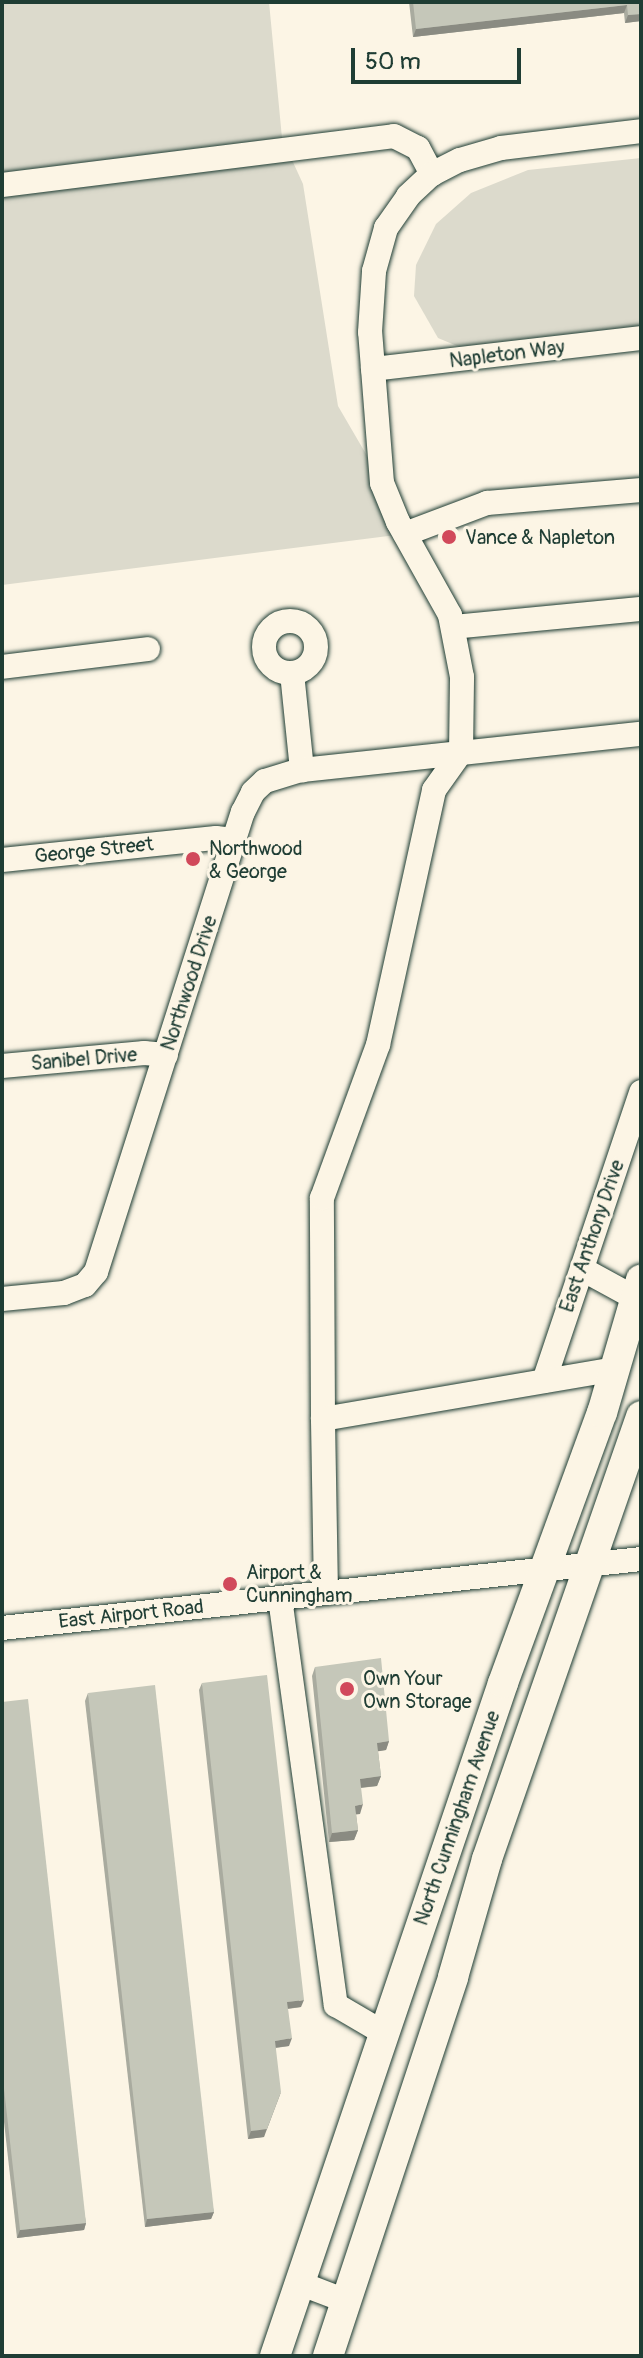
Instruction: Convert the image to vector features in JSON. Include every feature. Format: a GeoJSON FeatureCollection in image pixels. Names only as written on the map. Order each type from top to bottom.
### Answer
{"type":"FeatureCollection","features":[{"type":"Feature","properties":{"kind":"main road","name":"North Cunningham Avenue"},"geometry":{"type":"LineString","coordinates":[[275,2356],[503,1683],[547,1570],[615,1369],[638,1289]]}},
{"type":"Feature","properties":{"kind":"main road"},"geometry":{"type":"LineString","coordinates":[[328,2356],[453,1977],[487,1859],[641,1416]]}},
{"type":"Feature","properties":{"kind":"street"},"geometry":{"type":"LineString","coordinates":[[326,1593],[322,1198],[378,1045],[434,790],[461,752],[462,677],[450,615],[405,534],[382,483],[370,332],[374,271],[386,228],[408,196],[432,174],[460,160],[501,148],[641,131]]}},
{"type":"Feature","properties":{"kind":"street"},"geometry":{"type":"LineString","coordinates":[[2,185],[394,136],[418,148],[432,174]]}},
{"type":"Feature","properties":{"kind":"street","name":"Napleton Way"},"geometry":{"type":"LineString","coordinates":[[373,369],[641,338]]}},
{"type":"Feature","properties":{"kind":"street"},"geometry":{"type":"LineString","coordinates":[[405,534],[487,503],[641,490]]}},
{"type":"Feature","properties":{"kind":"street"},"geometry":{"type":"LineString","coordinates":[[453,627],[641,609]]}},
{"type":"Feature","properties":{"kind":"street"},"geometry":{"type":"LineString","coordinates":[[2,667],[148,649]]}},
{"type":"Feature","properties":{"kind":"street"},"geometry":{"type":"LineString","coordinates":[[292,673],[302,770]]}},
{"type":"Feature","properties":{"kind":"street","name":"Northwood Drive"},"geometry":{"type":"LineString","coordinates":[[2,1299],[64,1293],[85,1285],[96,1272],[234,840],[253,792],[265,781],[302,770],[641,734]]}},
{"type":"Feature","properties":{"kind":"street","name":"George Street"},"geometry":{"type":"LineString","coordinates":[[2,860],[216,838],[234,840]]}},
{"type":"Feature","properties":{"kind":"street","name":"Sanibel Drive"},"geometry":{"type":"LineString","coordinates":[[2,1066],[144,1053],[166,1055]]}},
{"type":"Feature","properties":{"kind":"street","name":"East Anthony Drive"},"geometry":{"type":"LineString","coordinates":[[544,1381],[641,1092]]}},
{"type":"Feature","properties":{"kind":"street"},"geometry":{"type":"LineString","coordinates":[[582,1269],[638,1289]]}},
{"type":"Feature","properties":{"kind":"street"},"geometry":{"type":"LineString","coordinates":[[323,1419],[615,1369]]}},
{"type":"Feature","properties":{"kind":"street","name":"East Airport Road"},"geometry":{"type":"LineString","coordinates":[[2,1628],[641,1559]]}},
{"type":"Feature","properties":{"kind":"street"},"geometry":{"type":"LineString","coordinates":[[280,1598],[336,2005],[384,2033]]}},
{"type":"Feature","properties":{"kind":"street"},"geometry":{"type":"LineString","coordinates":[[299,2283],[346,2301]]}},
{"type":"Feature","properties":{"kind":"shaded area"},"geometry":{"type":"Polygon","coordinates":[[[2,2],[269,2],[282,138],[303,184],[338,406],[412,533],[2,585],[2,2]]]}},
{"type":"Feature","properties":{"kind":"shaded area"},"geometry":{"type":"Polygon","coordinates":[[[641,158],[641,327],[462,348],[438,338],[414,296],[416,265],[436,224],[471,193],[528,170],[641,158]]]}},
{"type":"Feature","properties":{"kind":"building"},"geometry":{"type":"Polygon","coordinates":[[[413,2],[641,2],[641,14],[628,15],[627,5],[416,29],[413,2]]]}},
{"type":"Feature","properties":{"kind":"building"},"geometry":{"type":"Polygon","coordinates":[[[381,1658],[389,1741],[377,1743],[381,1776],[360,1779],[363,1804],[355,1806],[358,1830],[332,1833],[315,1667],[381,1658]]]}},
{"type":"Feature","properties":{"kind":"building"},"geometry":{"type":"Polygon","coordinates":[[[267,1675],[304,2000],[287,2002],[292,2038],[275,2041],[281,2092],[267,2129],[251,2131],[202,1683],[267,1675]]]}},
{"type":"Feature","properties":{"kind":"building"},"geometry":{"type":"Polygon","coordinates":[[[155,1685],[214,2212],[147,2219],[88,1693],[155,1685]]]}},
{"type":"Feature","properties":{"kind":"building"},"geometry":{"type":"Polygon","coordinates":[[[28,1699],[86,2223],[20,2230],[2,2071],[2,1702],[28,1699]]]}},
{"type":"Feature","properties":{"kind":"place","name":"Vance & Napleton"},"geometry":{"type":"Point","coordinates":[449,537]}},
{"type":"Feature","properties":{"kind":"place","name":"Northwood & George"},"geometry":{"type":"Point","coordinates":[193,859]}},
{"type":"Feature","properties":{"kind":"place","name":"Airport & Cunningham"},"geometry":{"type":"Point","coordinates":[230,1584]}},
{"type":"Feature","properties":{"kind":"place","name":"Own Your Own Storage"},"geometry":{"type":"Point","coordinates":[347,1689]}}]}
